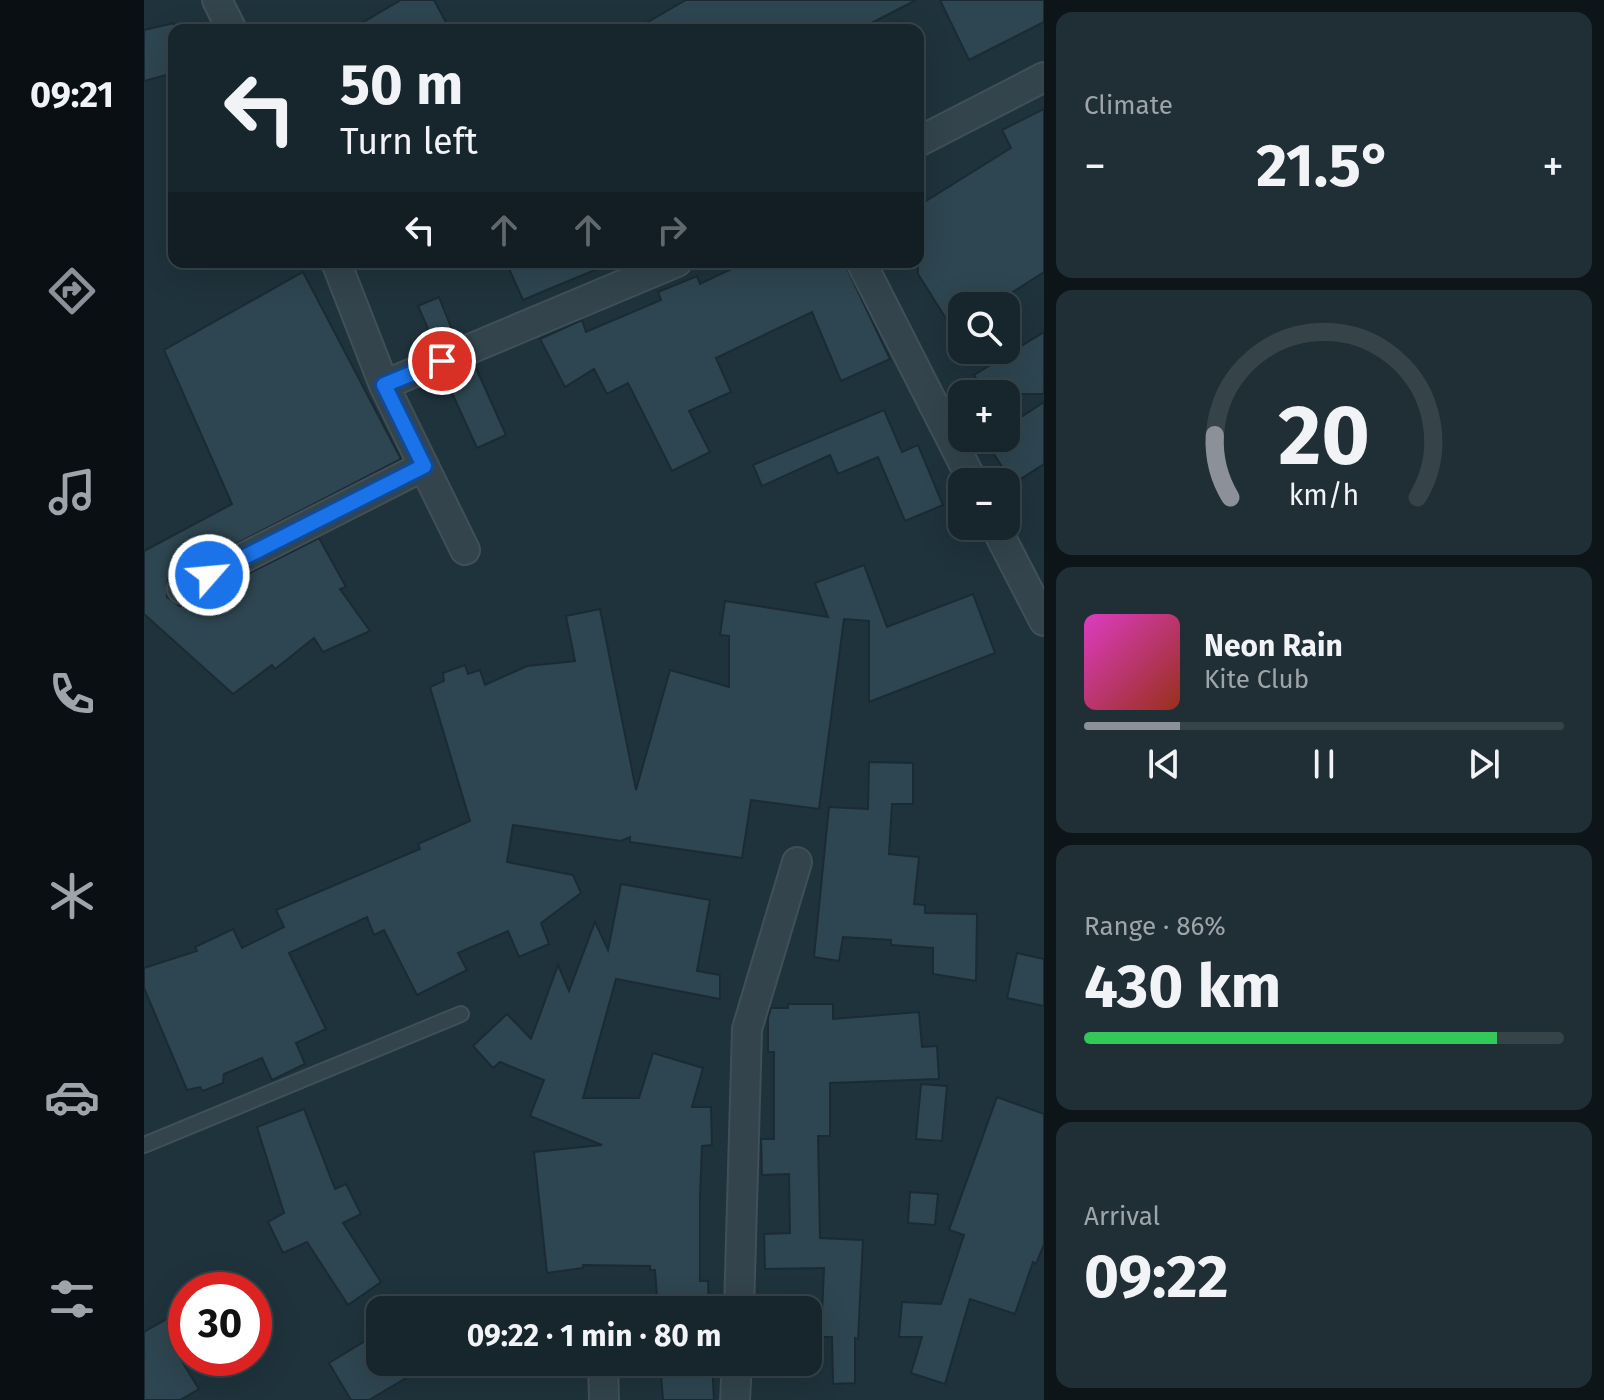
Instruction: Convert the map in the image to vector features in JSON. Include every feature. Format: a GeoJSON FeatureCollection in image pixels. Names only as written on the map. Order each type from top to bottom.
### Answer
{"type":"FeatureCollection","features":[{"type":"Feature","properties":{"kind":"street"},"geometry":{"type":"LineString","coordinates":[[217,0],[229,24]]}},
{"type":"Feature","properties":{"kind":"street"},"geometry":{"type":"LineString","coordinates":[[924,139],[1044,77]]}},
{"type":"Feature","properties":{"kind":"street"},"geometry":{"type":"LineString","coordinates":[[338,268],[384,385],[465,550]]}},
{"type":"Feature","properties":{"kind":"street"},"geometry":{"type":"LineString","coordinates":[[384,385],[663,268]]}},
{"type":"Feature","properties":{"kind":"street"},"geometry":{"type":"LineString","coordinates":[[864,268],[966,468]]}},
{"type":"Feature","properties":{"kind":"street"},"geometry":{"type":"LineString","coordinates":[[182,589],[424,466]]}},
{"type":"Feature","properties":{"kind":"street"},"geometry":{"type":"LineString","coordinates":[[1002,540],[1044,621]]}},
{"type":"Feature","properties":{"kind":"street"},"geometry":{"type":"LineString","coordinates":[[739,1296],[747,1029],[797,862]]}},
{"type":"Feature","properties":{"kind":"street"},"geometry":{"type":"LineString","coordinates":[[603,1376],[604,1400]]}},
{"type":"Feature","properties":{"kind":"street"},"geometry":{"type":"LineString","coordinates":[[735,1400],[736,1376]]}},
{"type":"Feature","properties":{"kind":"lane"},"geometry":{"type":"LineString","coordinates":[[144,1145],[461,1014]]}},
{"type":"Feature","properties":{"kind":"building"},"geometry":{"type":"Polygon","coordinates":[[[401,0],[434,0],[447,24],[360,24],[401,0]]]}},
{"type":"Feature","properties":{"kind":"building"},"geometry":{"type":"Polygon","coordinates":[[[686,0],[916,0],[870,24],[644,24],[686,0]]]}},
{"type":"Feature","properties":{"kind":"building"},"geometry":{"type":"Polygon","coordinates":[[[940,0],[1044,0],[1044,22],[969,60],[940,0]]]}},
{"type":"Feature","properties":{"kind":"building"},"geometry":{"type":"Polygon","coordinates":[[[168,24],[168,75],[144,81],[144,30],[168,24]]]}},
{"type":"Feature","properties":{"kind":"building"},"geometry":{"type":"Polygon","coordinates":[[[1044,109],[1044,272],[1013,292],[948,292],[948,322],[918,274],[918,268],[924,268],[924,202],[1011,148],[1002,130],[1044,109]]]}},
{"type":"Feature","properties":{"kind":"building"},"geometry":{"type":"Polygon","coordinates":[[[509,268],[600,268],[523,300],[509,268]]]}},
{"type":"Feature","properties":{"kind":"building"},"geometry":{"type":"Polygon","coordinates":[[[733,268],[847,268],[890,359],[841,381],[812,312],[716,358],[731,392],[689,411],[710,452],[672,471],[628,383],[607,394],[594,369],[565,387],[540,339],[582,320],[586,332],[661,300],[658,292],[697,276],[700,284],[733,268]]]}},
{"type":"Feature","properties":{"kind":"building"},"geometry":{"type":"Polygon","coordinates":[[[303,272],[401,459],[168,579],[167,597],[180,606],[189,604],[319,538],[346,587],[340,589],[370,631],[323,652],[314,638],[275,669],[272,665],[233,694],[144,614],[144,551],[232,504],[164,350],[303,272]]]}},
{"type":"Feature","properties":{"kind":"building"},"geometry":{"type":"Polygon","coordinates":[[[439,297],[452,330],[432,338],[418,306],[439,297]]]}},
{"type":"Feature","properties":{"kind":"building"},"geometry":{"type":"Polygon","coordinates":[[[1044,332],[1044,394],[1020,394],[1020,380],[977,380],[974,375],[992,364],[1020,364],[1020,347],[1044,332]]]}},
{"type":"Feature","properties":{"kind":"building"},"geometry":{"type":"Polygon","coordinates":[[[476,368],[506,435],[477,448],[447,382],[476,368]]]}},
{"type":"Feature","properties":{"kind":"building"},"geometry":{"type":"Polygon","coordinates":[[[1044,402],[1044,464],[1020,479],[1020,468],[1003,468],[993,452],[1020,452],[1020,418],[1044,402]]]}},
{"type":"Feature","properties":{"kind":"building"},"geometry":{"type":"Polygon","coordinates":[[[884,410],[902,452],[918,445],[943,505],[905,521],[878,457],[838,474],[830,455],[762,486],[753,465],[884,410]]]}},
{"type":"Feature","properties":{"kind":"building"},"geometry":{"type":"Polygon","coordinates":[[[864,565],[887,627],[973,594],[995,653],[869,702],[869,621],[844,619],[819,809],[751,800],[742,858],[630,842],[630,837],[621,841],[513,825],[507,862],[573,875],[581,893],[541,923],[549,944],[519,957],[508,931],[458,953],[467,970],[417,995],[384,930],[374,935],[367,917],[289,953],[326,1029],[296,1043],[305,1064],[272,1080],[262,1058],[224,1074],[223,1083],[203,1091],[200,1087],[187,1090],[144,988],[144,968],[197,951],[195,947],[233,929],[242,948],[284,927],[276,910],[420,849],[418,844],[470,821],[430,687],[444,681],[443,673],[465,665],[468,674],[480,670],[485,685],[527,666],[575,661],[566,616],[600,609],[636,790],[670,670],[729,687],[729,636],[720,635],[725,601],[828,617],[815,583],[864,565]]]}},
{"type":"Feature","properties":{"kind":"building"},"geometry":{"type":"Polygon","coordinates":[[[869,762],[913,763],[913,804],[892,804],[889,854],[919,857],[914,904],[925,905],[925,913],[977,914],[976,981],[933,974],[933,948],[891,945],[891,940],[843,937],[839,961],[814,957],[829,807],[868,809],[869,762]]]}},
{"type":"Feature","properties":{"kind":"building"},"geometry":{"type":"Polygon","coordinates":[[[621,884],[710,900],[697,971],[720,975],[720,999],[616,979],[583,1098],[639,1098],[653,1053],[703,1068],[692,1107],[711,1107],[712,1145],[702,1146],[700,1198],[700,1281],[708,1281],[709,1296],[657,1296],[655,1270],[650,1270],[650,1266],[583,1265],[583,1268],[547,1273],[534,1152],[602,1145],[530,1116],[544,1080],[500,1062],[493,1068],[473,1046],[507,1014],[531,1039],[558,965],[569,991],[595,922],[608,950],[621,884]]]}},
{"type":"Feature","properties":{"kind":"building"},"geometry":{"type":"Polygon","coordinates":[[[1017,953],[1044,959],[1044,1006],[1007,998],[1017,953]]]}},
{"type":"Feature","properties":{"kind":"building"},"geometry":{"type":"Polygon","coordinates":[[[788,1004],[833,1004],[833,1019],[919,1012],[922,1047],[937,1046],[939,1079],[830,1083],[830,1136],[818,1136],[820,1238],[863,1240],[858,1339],[855,1338],[855,1383],[833,1384],[832,1337],[822,1337],[824,1268],[765,1269],[764,1234],[790,1233],[789,1174],[762,1175],[761,1139],[774,1139],[774,1052],[768,1052],[768,1018],[771,1008],[788,1008],[788,1004]]]}},
{"type":"Feature","properties":{"kind":"building"},"geometry":{"type":"Polygon","coordinates":[[[921,1084],[947,1086],[942,1141],[916,1139],[921,1084]]]}},
{"type":"Feature","properties":{"kind":"building"},"geometry":{"type":"Polygon","coordinates":[[[997,1097],[1044,1114],[1044,1244],[1036,1264],[1033,1262],[1015,1314],[970,1299],[945,1384],[911,1373],[922,1337],[899,1337],[902,1302],[941,1304],[964,1235],[949,1230],[997,1097]]]}},
{"type":"Feature","properties":{"kind":"building"},"geometry":{"type":"Polygon","coordinates":[[[304,1109],[335,1189],[346,1184],[361,1214],[343,1223],[381,1282],[348,1305],[307,1242],[283,1253],[268,1222],[284,1213],[257,1127],[304,1109]]]}},
{"type":"Feature","properties":{"kind":"building"},"geometry":{"type":"Polygon","coordinates":[[[910,1192],[938,1194],[935,1225],[908,1223],[910,1192]]]}},
{"type":"Feature","properties":{"kind":"building"},"geometry":{"type":"Polygon","coordinates":[[[168,1318],[168,1376],[191,1376],[199,1389],[180,1400],[144,1400],[144,1332],[168,1318]]]}},
{"type":"Feature","properties":{"kind":"building"},"geometry":{"type":"Polygon","coordinates":[[[366,1341],[366,1376],[406,1378],[369,1400],[351,1400],[329,1363],[366,1341]]]}},
{"type":"Feature","properties":{"kind":"building"},"geometry":{"type":"Polygon","coordinates":[[[661,1376],[713,1376],[714,1400],[663,1400],[661,1376]]]}},
{"type":"Feature","properties":{"kind":"route"},"geometry":{"type":"LineString","coordinates":[[209,575],[424,466],[384,385],[442,361]]}}]}
